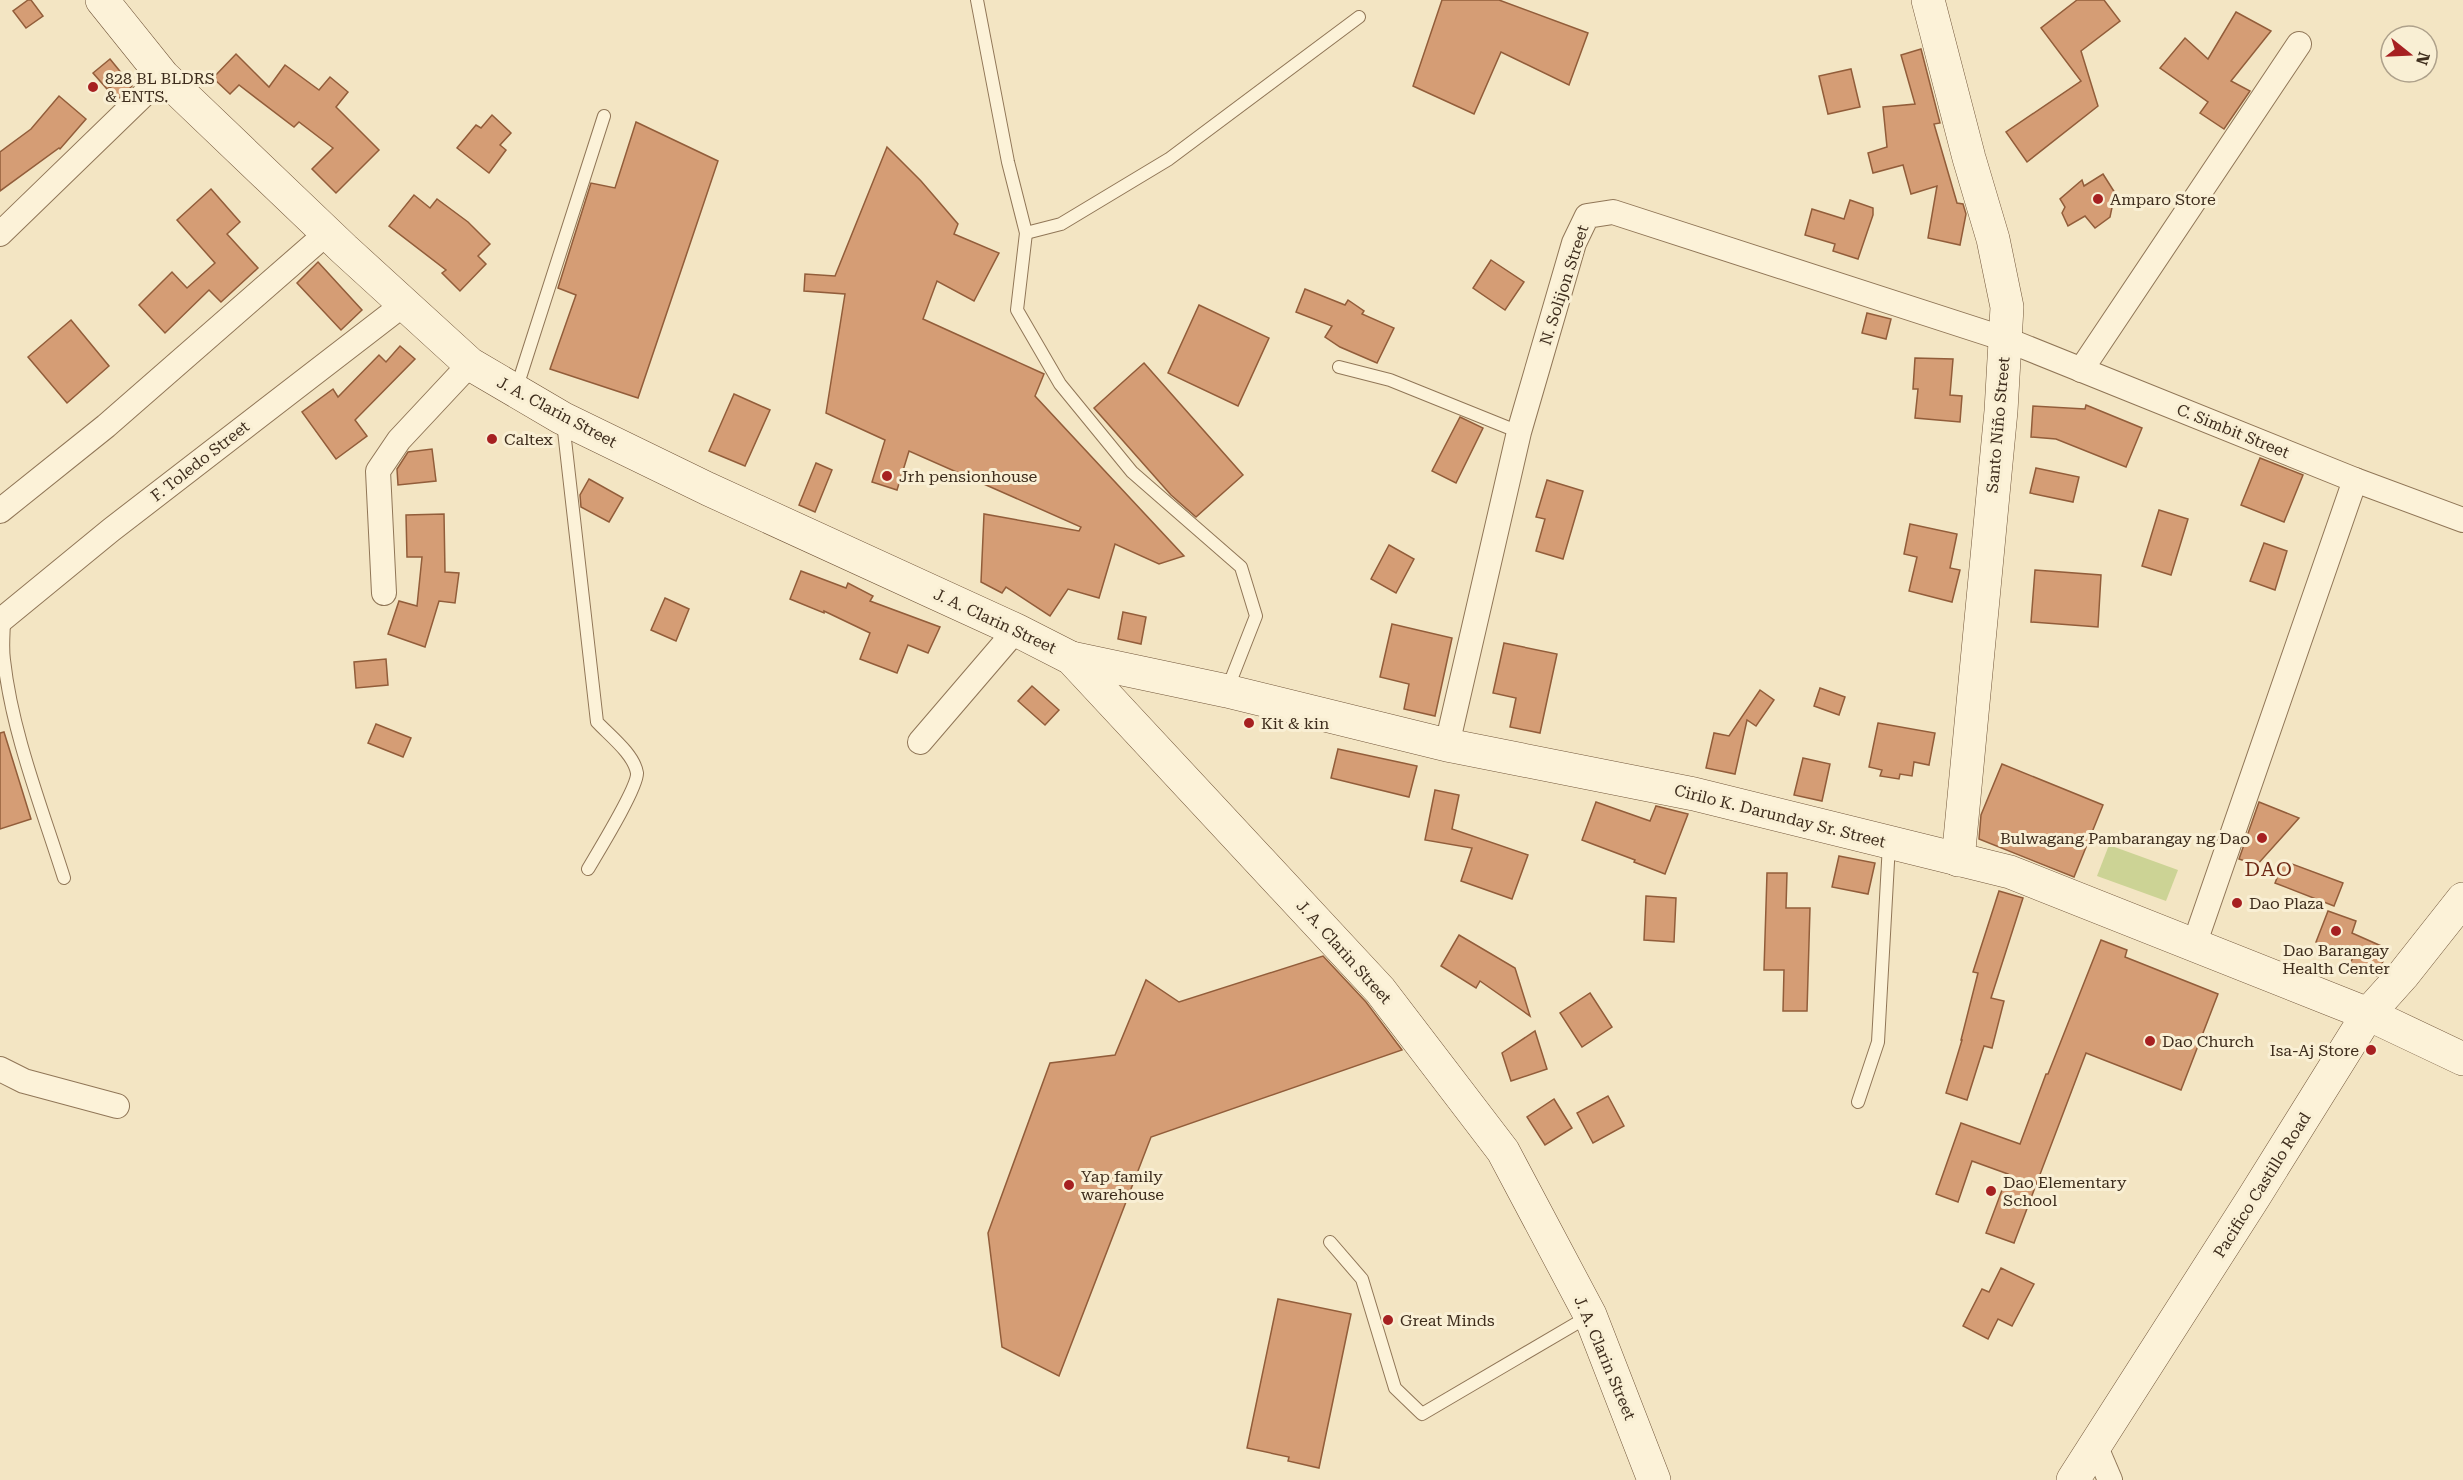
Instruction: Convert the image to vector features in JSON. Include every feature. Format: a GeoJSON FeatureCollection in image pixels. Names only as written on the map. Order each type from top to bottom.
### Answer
{"type":"FeatureCollection","features":[{"type":"Feature","properties":{"kind":"main road","name":"J. A. Clarin Street"},"geometry":{"type":"LineString","coordinates":[[102,0],[163,76],[327,233],[470,364],[562,418],[708,489],[1016,630],[1071,658],[1380,990],[1503,1151],[1590,1315],[1654,1480]]}},
{"type":"Feature","properties":{"kind":"main road","name":"Santo Niño Street"},"geometry":{"type":"LineString","coordinates":[[1928,0],[1969,158],[1993,239],[2007,307],[2001,411],[1958,860]]}},
{"type":"Feature","properties":{"kind":"main road","name":"Cirilo K. Darunday Sr. Street"},"geometry":{"type":"LineString","coordinates":[[1071,658],[1227,691],[1447,745],[1694,794],[2010,873],[2368,1014],[2463,1059]]}},
{"type":"Feature","properties":{"kind":"main road","name":"Pacifico Castillo Road"},"geometry":{"type":"LineString","coordinates":[[2073,1480],[2152,1359],[2368,1014],[2403,975],[2463,899]]}},
{"type":"Feature","properties":{"kind":"street"},"geometry":{"type":"LineString","coordinates":[[2081,370],[2299,44]]}},
{"type":"Feature","properties":{"kind":"street"},"geometry":{"type":"LineString","coordinates":[[0,234],[163,76]]}},
{"type":"Feature","properties":{"kind":"street","name":"N. Solijon Street"},"geometry":{"type":"LineString","coordinates":[[1447,745],[1519,432],[1575,243],[1587,216],[1613,212],[2005,339]]}},
{"type":"Feature","properties":{"kind":"street"},"geometry":{"type":"LineString","coordinates":[[0,511],[106,426],[327,233]]}},
{"type":"Feature","properties":{"kind":"street","name":"F. Toledo Street"},"geometry":{"type":"LineString","coordinates":[[2,620],[111,530],[404,304]]}},
{"type":"Feature","properties":{"kind":"street","name":"C. Simbit Street"},"geometry":{"type":"LineString","coordinates":[[2005,339],[2355,480],[2463,520]]}},
{"type":"Feature","properties":{"kind":"street"},"geometry":{"type":"LineString","coordinates":[[384,593],[378,471],[399,440],[470,364]]}},
{"type":"Feature","properties":{"kind":"street"},"geometry":{"type":"LineString","coordinates":[[2194,945],[2355,480]]}},
{"type":"Feature","properties":{"kind":"street"},"geometry":{"type":"LineString","coordinates":[[920,742],[1016,630]]}},
{"type":"Feature","properties":{"kind":"street"},"geometry":{"type":"LineString","coordinates":[[0,1069],[24,1081],[117,1106]]}},
{"type":"Feature","properties":{"kind":"street"},"geometry":{"type":"LineString","coordinates":[[2095,1445],[2110,1480]]}},
{"type":"Feature","properties":{"kind":"lane"},"geometry":{"type":"LineString","coordinates":[[976,0],[1008,162],[1026,233],[1017,310],[1060,384],[1132,472],[1241,567],[1256,616],[1227,691]]}},
{"type":"Feature","properties":{"kind":"lane"},"geometry":{"type":"LineString","coordinates":[[1026,233],[1061,224],[1169,159],[1359,17]]}},
{"type":"Feature","properties":{"kind":"lane"},"geometry":{"type":"LineString","coordinates":[[516,391],[604,116]]}},
{"type":"Feature","properties":{"kind":"lane"},"geometry":{"type":"LineString","coordinates":[[1339,367],[1390,380],[1519,432]]}},
{"type":"Feature","properties":{"kind":"lane"},"geometry":{"type":"LineString","coordinates":[[562,418],[597,722],[631,758],[637,774],[632,793],[616,817],[588,869]]}},
{"type":"Feature","properties":{"kind":"lane"},"geometry":{"type":"LineString","coordinates":[[2,620],[9,694],[28,766],[64,878]]}},
{"type":"Feature","properties":{"kind":"lane"},"geometry":{"type":"LineString","coordinates":[[1858,1102],[1878,1042],[1889,843]]}},
{"type":"Feature","properties":{"kind":"lane"},"geometry":{"type":"LineString","coordinates":[[1330,1242],[1362,1279],[1395,1388],[1422,1414],[1590,1315]]}},
{"type":"Feature","properties":{"kind":"green space"},"geometry":{"type":"Polygon","coordinates":[[[2109,845],[2178,870],[2166,901],[2097,876],[2109,845]]]}},
{"type":"Feature","properties":{"kind":"building"},"geometry":{"type":"Polygon","coordinates":[[[31,0],[43,16],[26,28],[13,11],[31,0]]]}},
{"type":"Feature","properties":{"kind":"building"},"geometry":{"type":"Polygon","coordinates":[[[1442,0],[1499,0],[1588,33],[1569,85],[1501,52],[1474,114],[1413,86],[1442,0]]]}},
{"type":"Feature","properties":{"kind":"building"},"geometry":{"type":"Polygon","coordinates":[[[2077,0],[2104,0],[2120,21],[2081,51],[2098,106],[2027,162],[2006,132],[2081,81],[2041,28],[2077,0]]]}},
{"type":"Feature","properties":{"kind":"building"},"geometry":{"type":"Polygon","coordinates":[[[2236,12],[2271,31],[2231,81],[2250,91],[2224,129],[2200,113],[2208,102],[2160,68],[2185,38],[2208,59],[2236,12]]]}},
{"type":"Feature","properties":{"kind":"building"},"geometry":{"type":"Polygon","coordinates":[[[1921,49],[1940,123],[1934,124],[1957,203],[1963,204],[1966,214],[1960,245],[1928,238],[1937,186],[1911,194],[1903,165],[1873,173],[1868,153],[1887,147],[1883,107],[1915,104],[1901,55],[1921,49]]]}},
{"type":"Feature","properties":{"kind":"building"},"geometry":{"type":"Polygon","coordinates":[[[236,54],[269,87],[285,65],[319,90],[330,77],[348,92],[336,107],[379,150],[336,193],[312,169],[333,148],[299,122],[294,127],[239,85],[230,94],[213,78],[236,54]]]}},
{"type":"Feature","properties":{"kind":"building"},"geometry":{"type":"Polygon","coordinates":[[[110,59],[132,86],[120,98],[110,87],[107,89],[93,73],[110,59]]]}},
{"type":"Feature","properties":{"kind":"building"},"geometry":{"type":"Polygon","coordinates":[[[1851,69],[1860,107],[1828,114],[1819,76],[1851,69]]]}},
{"type":"Feature","properties":{"kind":"building"},"geometry":{"type":"Polygon","coordinates":[[[59,96],[86,119],[60,149],[0,191],[0,152],[31,129],[59,96]]]}},
{"type":"Feature","properties":{"kind":"building"},"geometry":{"type":"Polygon","coordinates":[[[492,115],[511,133],[500,145],[506,150],[489,173],[457,148],[476,125],[481,128],[492,115]]]}},
{"type":"Feature","properties":{"kind":"building"},"geometry":{"type":"Polygon","coordinates":[[[636,122],[718,161],[638,398],[550,369],[576,295],[558,288],[591,183],[615,188],[636,122]]]}},
{"type":"Feature","properties":{"kind":"building"},"geometry":{"type":"Polygon","coordinates":[[[887,147],[921,181],[958,224],[954,234],[999,253],[974,301],[937,281],[923,319],[1044,374],[1035,396],[1184,556],[1159,564],[1115,544],[1099,598],[1068,589],[1050,616],[1006,587],[1002,593],[981,582],[984,514],[1079,531],[1081,527],[909,451],[897,490],[872,482],[885,440],[826,413],[845,294],[804,291],[805,274],[835,276],[887,147]]]}},
{"type":"Feature","properties":{"kind":"building"},"geometry":{"type":"Polygon","coordinates":[[[2103,174],[2115,193],[2110,217],[2095,228],[2085,216],[2068,226],[2062,213],[2065,207],[2060,199],[2082,180],[2084,186],[2103,174]]]}},
{"type":"Feature","properties":{"kind":"building"},"geometry":{"type":"Polygon","coordinates":[[[211,189],[240,222],[227,234],[258,268],[221,302],[209,290],[165,333],[139,305],[172,272],[187,288],[215,263],[177,220],[211,189]]]}},
{"type":"Feature","properties":{"kind":"building"},"geometry":{"type":"Polygon","coordinates":[[[414,195],[430,208],[437,199],[468,222],[490,244],[478,256],[486,264],[460,291],[442,273],[446,270],[389,226],[414,195]]]}},
{"type":"Feature","properties":{"kind":"building"},"geometry":{"type":"Polygon","coordinates":[[[1850,200],[1873,208],[1873,215],[1858,259],[1833,251],[1835,244],[1805,235],[1812,209],[1844,219],[1850,200]]]}},
{"type":"Feature","properties":{"kind":"building"},"geometry":{"type":"Polygon","coordinates":[[[1491,260],[1524,282],[1505,310],[1473,288],[1491,260]]]}},
{"type":"Feature","properties":{"kind":"building"},"geometry":{"type":"Polygon","coordinates":[[[318,262],[362,310],[341,330],[297,283],[318,262]]]}},
{"type":"Feature","properties":{"kind":"building"},"geometry":{"type":"Polygon","coordinates":[[[1305,289],[1345,305],[1348,300],[1364,311],[1362,314],[1394,328],[1377,363],[1340,347],[1325,337],[1332,326],[1296,312],[1305,289]]]}},
{"type":"Feature","properties":{"kind":"building"},"geometry":{"type":"Polygon","coordinates":[[[1199,305],[1269,338],[1238,406],[1168,373],[1199,305]]]}},
{"type":"Feature","properties":{"kind":"building"},"geometry":{"type":"Polygon","coordinates":[[[1867,313],[1891,319],[1886,339],[1862,333],[1867,313]]]}},
{"type":"Feature","properties":{"kind":"building"},"geometry":{"type":"Polygon","coordinates":[[[71,320],[109,366],[67,403],[28,357],[71,320]]]}},
{"type":"Feature","properties":{"kind":"building"},"geometry":{"type":"Polygon","coordinates":[[[400,346],[415,359],[355,420],[367,436],[336,459],[302,412],[333,389],[338,397],[379,355],[386,362],[400,346]]]}},
{"type":"Feature","properties":{"kind":"building"},"geometry":{"type":"Polygon","coordinates":[[[1915,358],[1953,359],[1950,395],[1962,396],[1960,422],[1915,418],[1918,389],[1913,389],[1915,358]]]}},
{"type":"Feature","properties":{"kind":"building"},"geometry":{"type":"Polygon","coordinates":[[[1144,363],[1243,475],[1196,517],[1171,495],[1094,408],[1144,363]]]}},
{"type":"Feature","properties":{"kind":"building"},"geometry":{"type":"Polygon","coordinates":[[[734,394],[770,410],[745,466],[709,451],[734,394]]]}},
{"type":"Feature","properties":{"kind":"building"},"geometry":{"type":"Polygon","coordinates":[[[2086,405],[2142,428],[2126,467],[2056,439],[2031,437],[2033,406],[2085,409],[2086,405]]]}},
{"type":"Feature","properties":{"kind":"building"},"geometry":{"type":"Polygon","coordinates":[[[1460,417],[1483,428],[1456,483],[1432,471],[1460,417]]]}},
{"type":"Feature","properties":{"kind":"building"},"geometry":{"type":"Polygon","coordinates":[[[432,449],[436,481],[398,485],[397,469],[408,452],[432,449]]]}},
{"type":"Feature","properties":{"kind":"building"},"geometry":{"type":"Polygon","coordinates":[[[2260,458],[2303,475],[2284,522],[2241,505],[2260,458]]]}},
{"type":"Feature","properties":{"kind":"building"},"geometry":{"type":"Polygon","coordinates":[[[816,463],[832,470],[815,512],[799,505],[816,463]]]}},
{"type":"Feature","properties":{"kind":"building"},"geometry":{"type":"Polygon","coordinates":[[[2036,468],[2079,477],[2073,502],[2030,493],[2036,468]]]}},
{"type":"Feature","properties":{"kind":"building"},"geometry":{"type":"Polygon","coordinates":[[[589,479],[623,498],[609,522],[581,507],[580,495],[589,479]]]}},
{"type":"Feature","properties":{"kind":"building"},"geometry":{"type":"Polygon","coordinates":[[[1547,480],[1583,491],[1563,559],[1536,551],[1545,519],[1536,517],[1547,480]]]}},
{"type":"Feature","properties":{"kind":"building"},"geometry":{"type":"Polygon","coordinates":[[[2159,510],[2188,519],[2171,575],[2142,566],[2159,510]]]}},
{"type":"Feature","properties":{"kind":"building"},"geometry":{"type":"Polygon","coordinates":[[[444,514],[445,572],[459,573],[455,603],[439,601],[425,647],[388,634],[399,601],[417,606],[422,557],[407,557],[406,515],[444,514]]]}},
{"type":"Feature","properties":{"kind":"building"},"geometry":{"type":"Polygon","coordinates":[[[1910,524],[1957,534],[1950,568],[1960,570],[1952,602],[1909,591],[1917,557],[1904,554],[1910,524]]]}},
{"type":"Feature","properties":{"kind":"building"},"geometry":{"type":"Polygon","coordinates":[[[2264,543],[2287,551],[2275,590],[2250,581],[2264,543]]]}},
{"type":"Feature","properties":{"kind":"building"},"geometry":{"type":"Polygon","coordinates":[[[1389,545],[1414,559],[1396,593],[1371,579],[1389,545]]]}},
{"type":"Feature","properties":{"kind":"building"},"geometry":{"type":"Polygon","coordinates":[[[2035,570],[2101,575],[2098,627],[2031,622],[2035,570]]]}},
{"type":"Feature","properties":{"kind":"building"},"geometry":{"type":"Polygon","coordinates":[[[801,571],[846,588],[848,583],[873,596],[870,601],[940,627],[928,653],[908,645],[897,673],[860,659],[870,633],[824,611],[824,613],[790,599],[801,571]]]}},
{"type":"Feature","properties":{"kind":"building"},"geometry":{"type":"Polygon","coordinates":[[[665,598],[689,609],[676,641],[651,630],[665,598]]]}},
{"type":"Feature","properties":{"kind":"building"},"geometry":{"type":"Polygon","coordinates":[[[1123,612],[1146,617],[1141,644],[1118,639],[1123,612]]]}},
{"type":"Feature","properties":{"kind":"building"},"geometry":{"type":"Polygon","coordinates":[[[1392,624],[1452,638],[1435,716],[1404,709],[1409,684],[1380,677],[1392,624]]]}},
{"type":"Feature","properties":{"kind":"building"},"geometry":{"type":"Polygon","coordinates":[[[1504,643],[1557,654],[1540,733],[1510,727],[1516,698],[1493,693],[1504,643]]]}},
{"type":"Feature","properties":{"kind":"building"},"geometry":{"type":"Polygon","coordinates":[[[386,659],[388,685],[356,688],[354,662],[386,659]]]}},
{"type":"Feature","properties":{"kind":"building"},"geometry":{"type":"Polygon","coordinates":[[[1032,686],[1059,710],[1045,725],[1018,701],[1032,686]]]}},
{"type":"Feature","properties":{"kind":"building"},"geometry":{"type":"Polygon","coordinates":[[[1820,688],[1845,697],[1839,715],[1814,706],[1820,688]]]}},
{"type":"Feature","properties":{"kind":"building"},"geometry":{"type":"Polygon","coordinates":[[[1760,690],[1774,700],[1756,726],[1747,720],[1735,774],[1706,768],[1714,733],[1729,736],[1760,690]]]}},
{"type":"Feature","properties":{"kind":"building"},"geometry":{"type":"Polygon","coordinates":[[[1878,723],[1935,733],[1929,765],[1914,762],[1912,776],[1900,774],[1899,779],[1880,776],[1882,770],[1869,767],[1878,723]]]}},
{"type":"Feature","properties":{"kind":"building"},"geometry":{"type":"Polygon","coordinates":[[[376,724],[411,738],[403,757],[368,743],[376,724]]]}},
{"type":"Feature","properties":{"kind":"building"},"geometry":{"type":"Polygon","coordinates":[[[4,732],[31,819],[0,829],[0,733],[4,732]]]}},
{"type":"Feature","properties":{"kind":"building"},"geometry":{"type":"Polygon","coordinates":[[[1338,749],[1417,766],[1409,797],[1331,778],[1338,749]]]}},
{"type":"Feature","properties":{"kind":"building"},"geometry":{"type":"Polygon","coordinates":[[[1803,758],[1830,764],[1822,801],[1794,795],[1803,758]]]}},
{"type":"Feature","properties":{"kind":"building"},"geometry":{"type":"Polygon","coordinates":[[[2002,764],[2103,805],[2074,877],[1979,839],[1981,815],[2002,764]]]}},
{"type":"Feature","properties":{"kind":"building"},"geometry":{"type":"Polygon","coordinates":[[[1435,790],[1459,795],[1452,829],[1528,855],[1512,899],[1461,881],[1472,848],[1425,840],[1435,790]]]}},
{"type":"Feature","properties":{"kind":"building"},"geometry":{"type":"Polygon","coordinates":[[[1596,802],[1650,821],[1656,806],[1688,814],[1665,874],[1582,840],[1596,802]]]}},
{"type":"Feature","properties":{"kind":"building","name":"Bulwagang Pambarangay ng Dao"},"geometry":{"type":"Polygon","coordinates":[[[2259,802],[2299,818],[2257,865],[2239,859],[2259,802]]]}},
{"type":"Feature","properties":{"kind":"building"},"geometry":{"type":"Polygon","coordinates":[[[1839,856],[1875,863],[1868,894],[1832,887],[1839,856]]]}},
{"type":"Feature","properties":{"kind":"building"},"geometry":{"type":"Polygon","coordinates":[[[2284,861],[2343,883],[2334,906],[2275,883],[2284,861]]]}},
{"type":"Feature","properties":{"kind":"building"},"geometry":{"type":"Polygon","coordinates":[[[1767,873],[1787,873],[1786,908],[1810,908],[1807,1011],[1783,1011],[1784,970],[1764,970],[1767,873]]]}},
{"type":"Feature","properties":{"kind":"building"},"geometry":{"type":"Polygon","coordinates":[[[1999,891],[2023,898],[1991,998],[2004,1001],[1992,1048],[1984,1046],[1967,1100],[1946,1093],[1962,1040],[1978,973],[1973,972],[1999,891]]]}},
{"type":"Feature","properties":{"kind":"building"},"geometry":{"type":"Polygon","coordinates":[[[1646,896],[1676,898],[1674,942],[1644,940],[1646,896]]]}},
{"type":"Feature","properties":{"kind":"building"},"geometry":{"type":"Polygon","coordinates":[[[2328,911],[2356,921],[2352,933],[2388,949],[2377,976],[2350,964],[2354,955],[2316,942],[2328,911]]]}},
{"type":"Feature","properties":{"kind":"building"},"geometry":{"type":"Polygon","coordinates":[[[1459,935],[1515,968],[1530,1016],[1480,981],[1476,988],[1441,966],[1459,935]]]}},
{"type":"Feature","properties":{"kind":"building"},"geometry":{"type":"Polygon","coordinates":[[[2101,940],[2127,950],[2125,957],[2218,994],[2181,1090],[2086,1053],[2014,1243],[1986,1233],[2008,1174],[1972,1161],[1958,1202],[1936,1194],[1961,1123],[2020,1144],[2101,940]]]}},
{"type":"Feature","properties":{"kind":"building","name":"Yap family warehouse"},"geometry":{"type":"Polygon","coordinates":[[[1323,956],[1366,1002],[1402,1050],[1151,1137],[1059,1376],[1002,1347],[988,1233],[1050,1063],[1115,1055],[1146,980],[1179,1002],[1323,956]]]}},
{"type":"Feature","properties":{"kind":"building"},"geometry":{"type":"Polygon","coordinates":[[[1590,993],[1612,1027],[1582,1047],[1560,1013],[1590,993]]]}},
{"type":"Feature","properties":{"kind":"building"},"geometry":{"type":"Polygon","coordinates":[[[1535,1031],[1547,1069],[1511,1081],[1502,1053],[1535,1031]]]}},
{"type":"Feature","properties":{"kind":"building"},"geometry":{"type":"Polygon","coordinates":[[[1608,1096],[1624,1126],[1593,1143],[1577,1113],[1608,1096]]]}},
{"type":"Feature","properties":{"kind":"building"},"geometry":{"type":"Polygon","coordinates":[[[1554,1099],[1572,1128],[1545,1145],[1527,1117],[1554,1099]]]}},
{"type":"Feature","properties":{"kind":"building"},"geometry":{"type":"Polygon","coordinates":[[[2001,1268],[2034,1284],[2012,1326],[1998,1319],[1988,1339],[1963,1326],[1982,1289],[1989,1292],[2001,1268]]]}},
{"type":"Feature","properties":{"kind":"building"},"geometry":{"type":"Polygon","coordinates":[[[1278,1299],[1351,1314],[1319,1468],[1288,1461],[1289,1457],[1247,1448],[1278,1299]]]}},
{"type":"Feature","properties":{"kind":"place","name":"828 BL BLDRS & ENTS."},"geometry":{"type":"Point","coordinates":[93,87]}},
{"type":"Feature","properties":{"kind":"place","name":"Amparo Store"},"geometry":{"type":"Point","coordinates":[2098,199]}},
{"type":"Feature","properties":{"kind":"place","name":"Caltex"},"geometry":{"type":"Point","coordinates":[492,439]}},
{"type":"Feature","properties":{"kind":"place","name":"Jrh pensionhouse"},"geometry":{"type":"Point","coordinates":[887,476]}},
{"type":"Feature","properties":{"kind":"place","name":"Kit & kin"},"geometry":{"type":"Point","coordinates":[1249,723]}},
{"type":"Feature","properties":{"kind":"place","name":"Bulwagang Pambarangay ng Dao"},"geometry":{"type":"Point","coordinates":[2262,838]}},
{"type":"Feature","properties":{"kind":"place","name":"Dao Plaza"},"geometry":{"type":"Point","coordinates":[2237,903]}},
{"type":"Feature","properties":{"kind":"place","name":"Dao Barangay Health Center"},"geometry":{"type":"Point","coordinates":[2336,931]}},
{"type":"Feature","properties":{"kind":"place","name":"Dao Church"},"geometry":{"type":"Point","coordinates":[2150,1041]}},
{"type":"Feature","properties":{"kind":"place","name":"Isa-Aj Store"},"geometry":{"type":"Point","coordinates":[2371,1050]}},
{"type":"Feature","properties":{"kind":"place","name":"Yap family warehouse"},"geometry":{"type":"Point","coordinates":[1069,1185]}},
{"type":"Feature","properties":{"kind":"place","name":"Dao Elementary School"},"geometry":{"type":"Point","coordinates":[1991,1191]}},
{"type":"Feature","properties":{"kind":"place","name":"Great Minds"},"geometry":{"type":"Point","coordinates":[1388,1320]}},
{"type":"Feature","properties":{"kind":"district","name":"DAO"},"geometry":{"type":"Point","coordinates":[2269,869]}}]}
